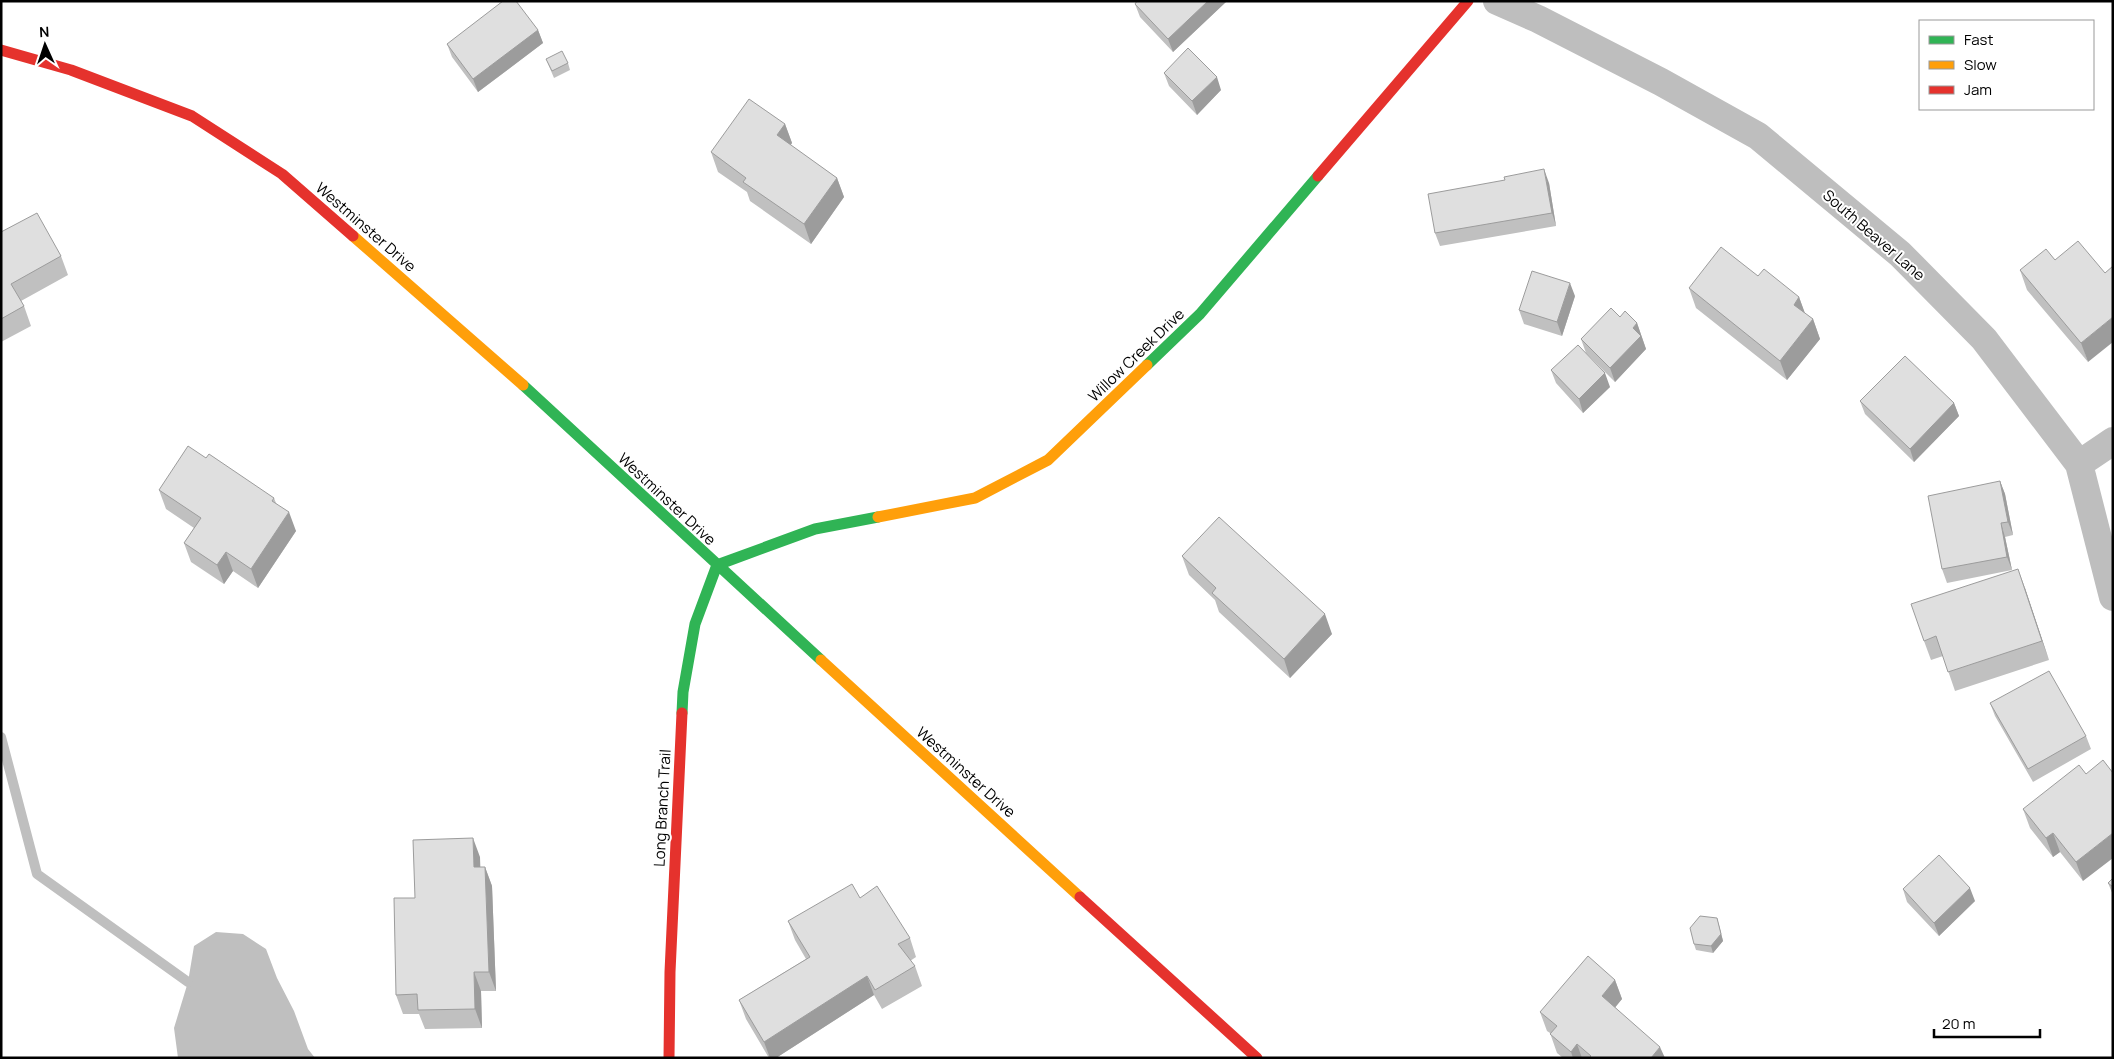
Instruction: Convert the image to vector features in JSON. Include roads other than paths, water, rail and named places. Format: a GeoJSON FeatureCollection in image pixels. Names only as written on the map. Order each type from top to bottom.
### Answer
{"type":"FeatureCollection","features":[{"type":"Feature","properties":{"kind":"street","name":"Willow Creek Drive"},"geometry":{"type":"LineString","coordinates":[[717,565],[815,529],[975,498],[1048,460],[1200,314],[1468,1]]}},
{"type":"Feature","properties":{"kind":"street","name":"South Beaver Lane"},"geometry":{"type":"LineString","coordinates":[[1497,1],[1538,19],[1661,82],[1758,136],[1900,254],[1984,339],[2078,464],[2113,597]]}},
{"type":"Feature","properties":{"kind":"street","name":"Westminster Drive"},"geometry":{"type":"LineString","coordinates":[[1,50],[71,70],[192,116],[282,174],[494,358],[717,565],[1257,1058]]}},
{"type":"Feature","properties":{"kind":"street"},"geometry":{"type":"LineString","coordinates":[[2078,464],[2113,441]]}},
{"type":"Feature","properties":{"kind":"street","name":"Long Branch Trail"},"geometry":{"type":"LineString","coordinates":[[669,1058],[670,972],[683,692],[695,624],[717,565]]}},
{"type":"Feature","properties":{"kind":"waterway"},"geometry":{"type":"LineString","coordinates":[[1,737],[37,874],[188,982]]}}]}
